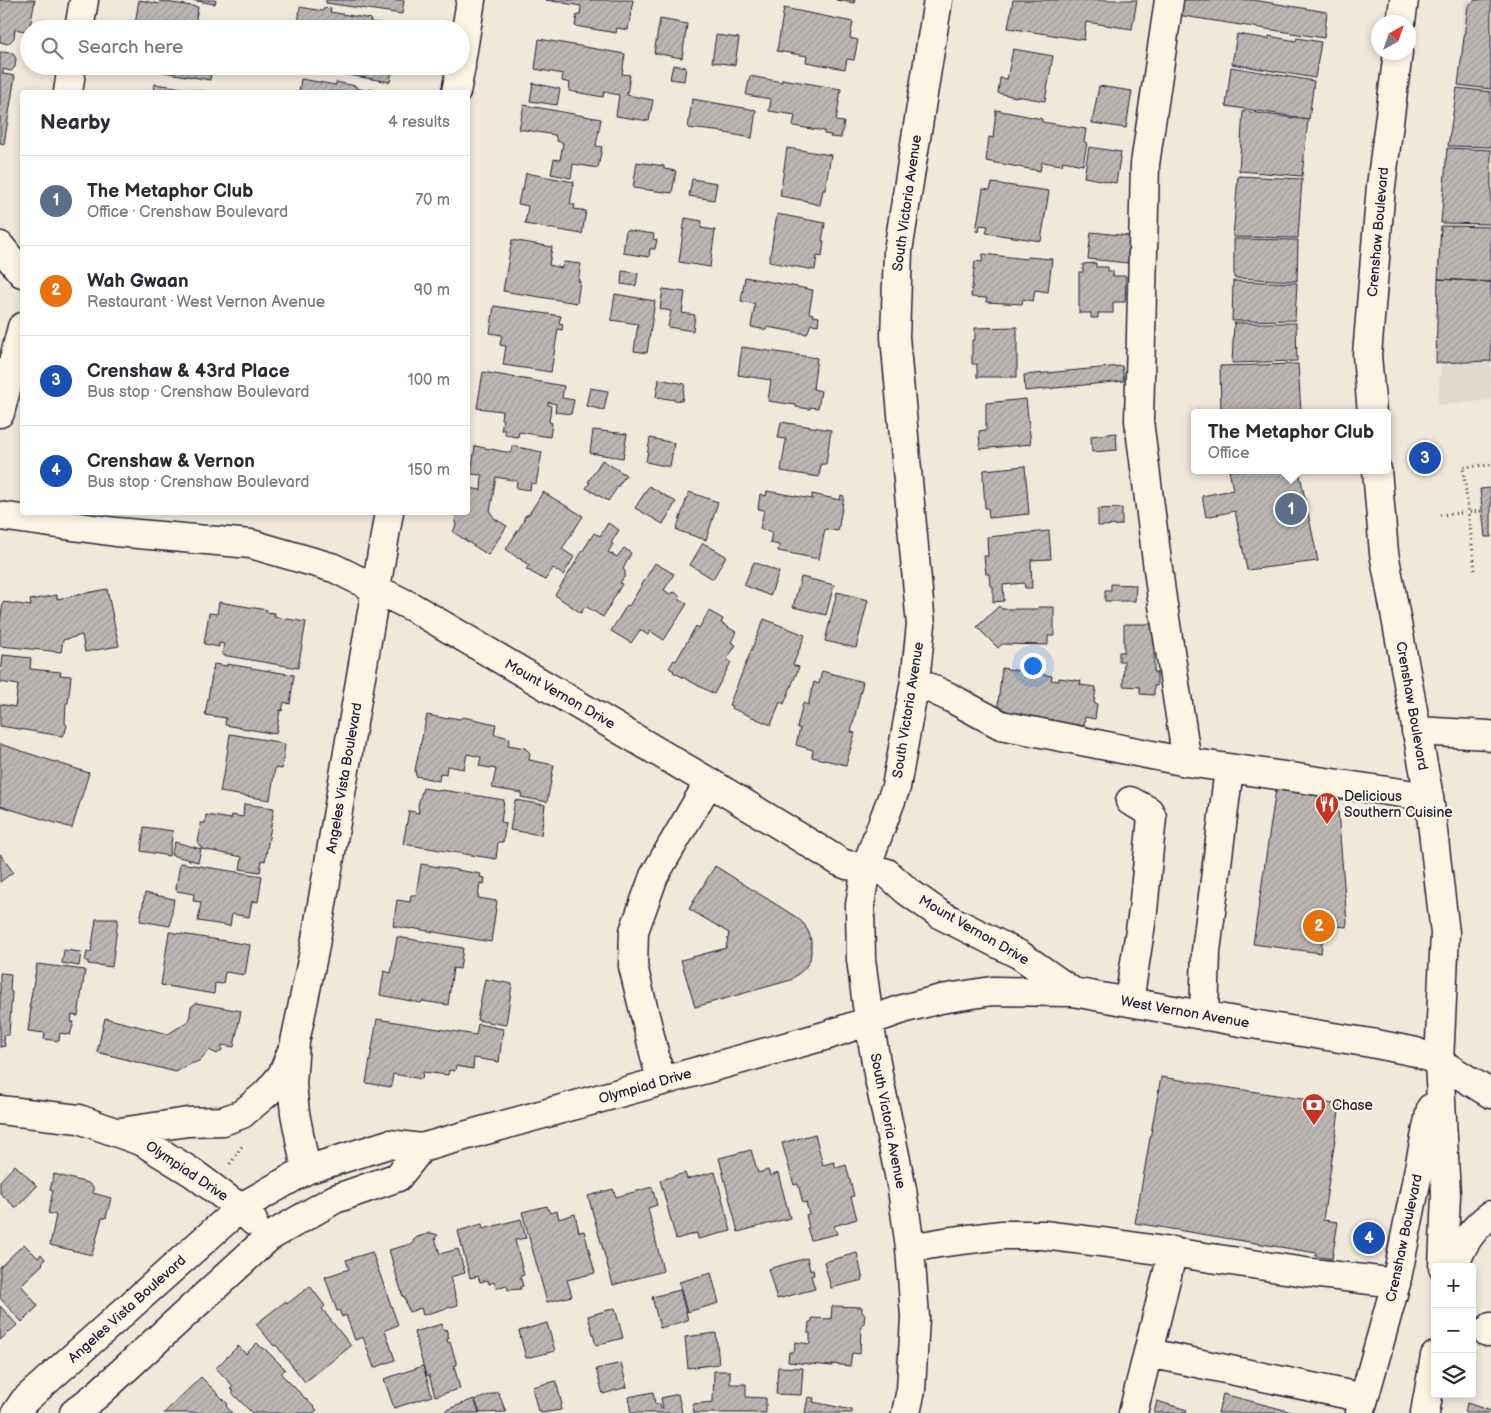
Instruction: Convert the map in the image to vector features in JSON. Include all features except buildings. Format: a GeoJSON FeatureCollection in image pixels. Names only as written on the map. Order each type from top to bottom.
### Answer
{"type":"FeatureCollection","features":[{"type":"Feature","properties":{"kind":"street"},"geometry":{"type":"LineString","coordinates":[[81,20],[84,0]]}},
{"type":"Feature","properties":{"kind":"street"},"geometry":{"type":"LineString","coordinates":[[468,20],[471,0]]}},
{"type":"Feature","properties":{"kind":"street","name":"South Victoria Avenue"},"geometry":{"type":"LineString","coordinates":[[906,1413],[911,1390],[915,1317],[910,1248],[902,1189],[869,1021],[861,959],[860,905],[866,867],[896,787],[915,681],[920,626],[895,337],[897,261],[938,0]]}},
{"type":"Feature","properties":{"kind":"street"},"geometry":{"type":"LineString","coordinates":[[1169,0],[1145,164],[1139,421],[1161,592],[1187,762]]}},
{"type":"Feature","properties":{"kind":"street"},"geometry":{"type":"LineString","coordinates":[[1402,15],[1404,0]]}},
{"type":"Feature","properties":{"kind":"street","name":"Crenshaw Boulevard"},"geometry":{"type":"LineString","coordinates":[[1372,409],[1367,355],[1381,186],[1397,60]]}},
{"type":"Feature","properties":{"kind":"street"},"geometry":{"type":"LineString","coordinates":[[68,90],[71,75]]}},
{"type":"Feature","properties":{"kind":"street"},"geometry":{"type":"LineString","coordinates":[[456,90],[459,75]]}},
{"type":"Feature","properties":{"kind":"street"},"geometry":{"type":"LineString","coordinates":[[0,246],[20,271]]}},
{"type":"Feature","properties":{"kind":"street"},"geometry":{"type":"LineString","coordinates":[[0,413],[20,335]]}},
{"type":"Feature","properties":{"kind":"street","name":"Crenshaw Boulevard"},"geometry":{"type":"LineString","coordinates":[[1377,474],[1384,553],[1429,797],[1445,933],[1439,1062],[1446,1195],[1443,1263]]}},
{"type":"Feature","properties":{"kind":"street","name":"Angeles Vista Boulevard"},"geometry":{"type":"LineString","coordinates":[[306,1170],[293,1094],[295,1042],[315,942],[389,515]]}},
{"type":"Feature","properties":{"kind":"street","name":"Mount Vernon Drive"},"geometry":{"type":"LineString","coordinates":[[0,516],[116,532],[252,544],[334,568],[412,608],[847,865],[866,867],[887,873],[907,891],[941,915],[1020,955],[1073,992]]}},
{"type":"Feature","properties":{"kind":"street"},"geometry":{"type":"LineString","coordinates":[[915,681],[1001,725],[1187,762],[1429,797]]}},
{"type":"Feature","properties":{"kind":"street"},"geometry":{"type":"LineString","coordinates":[[1416,731],[1491,736]]}},
{"type":"Feature","properties":{"kind":"street"},"geometry":{"type":"LineString","coordinates":[[1204,1016],[1206,951],[1229,769]]}},
{"type":"Feature","properties":{"kind":"street"},"geometry":{"type":"LineString","coordinates":[[661,1081],[633,966],[634,931],[654,876],[709,782]]}},
{"type":"Feature","properties":{"kind":"street"},"geometry":{"type":"LineString","coordinates":[[1129,1002],[1143,911],[1152,817],[1149,811],[1130,801]]}},
{"type":"Feature","properties":{"kind":"street","name":"West Vernon Avenue"},"geometry":{"type":"LineString","coordinates":[[869,1021],[906,1008],[941,999],[992,991],[1073,992],[1416,1052],[1439,1062],[1491,1094]]}},
{"type":"Feature","properties":{"kind":"street","name":"Olympiad Drive"},"geometry":{"type":"LineString","coordinates":[[0,1110],[79,1119],[143,1142],[193,1173],[240,1208],[306,1170],[389,1144],[421,1148],[828,1035],[869,1021]]}},
{"type":"Feature","properties":{"kind":"street","name":"Angeles Vista Boulevard"},"geometry":{"type":"LineString","coordinates":[[117,1132],[188,1122],[223,1121],[242,1114],[267,1093],[282,1075],[295,1042]]}},
{"type":"Feature","properties":{"kind":"street","name":"Crenshaw Boulevard"},"geometry":{"type":"LineString","coordinates":[[1362,1405],[1396,1283],[1439,1062]]}},
{"type":"Feature","properties":{"kind":"street"},"geometry":{"type":"LineString","coordinates":[[74,1413],[98,1394],[269,1237],[335,1199],[398,1177],[421,1148]]}},
{"type":"Feature","properties":{"kind":"street"},"geometry":{"type":"LineString","coordinates":[[240,1208],[269,1237]]}},
{"type":"Feature","properties":{"kind":"street","name":"Angeles Vista Boulevard"},"geometry":{"type":"LineString","coordinates":[[16,1413],[24,1401],[240,1208]]}},
{"type":"Feature","properties":{"kind":"street"},"geometry":{"type":"LineString","coordinates":[[1456,1263],[1465,1242],[1480,1224],[1491,1215]]}},
{"type":"Feature","properties":{"kind":"street"},"geometry":{"type":"LineString","coordinates":[[910,1248],[1002,1235],[1043,1235],[1173,1251],[1312,1273],[1396,1283]]}},
{"type":"Feature","properties":{"kind":"street"},"geometry":{"type":"LineString","coordinates":[[1133,1413],[1173,1251]]}},
{"type":"Feature","properties":{"kind":"street"},"geometry":{"type":"LineString","coordinates":[[1149,1353],[1362,1405]]}},
{"type":"Feature","properties":{"kind":"street"},"geometry":{"type":"LineString","coordinates":[[1425,1413],[1431,1379]]}},
{"type":"Feature","properties":{"kind":"path"},"geometry":{"type":"LineString","coordinates":[[1475,570],[1463,467],[1491,465]]}},
{"type":"Feature","properties":{"kind":"path"},"geometry":{"type":"LineString","coordinates":[[1440,515],[1482,510]]}},
{"type":"Feature","properties":{"kind":"shaded area"},"geometry":{"type":"Polygon","coordinates":[[[1467,0],[1491,0],[1491,400],[1438,405],[1464,2],[1467,0]]]}},
{"type":"Feature","properties":{"kind":"place","name":"Crenshaw & 43rd Place"},"geometry":{"type":"Point","coordinates":[1425,458]}},
{"type":"Feature","properties":{"kind":"place","name":"The Metaphor Club"},"geometry":{"type":"Point","coordinates":[1291,509]}},
{"type":"Feature","properties":{"kind":"place","name":"Delicious Southern Cuisine"},"geometry":{"type":"Point","coordinates":[1327,825]}},
{"type":"Feature","properties":{"kind":"place","name":"Wah Gwaan"},"geometry":{"type":"Point","coordinates":[1319,926]}},
{"type":"Feature","properties":{"kind":"place","name":"Chase"},"geometry":{"type":"Point","coordinates":[1314,1126]}},
{"type":"Feature","properties":{"kind":"place","name":"Crenshaw & Vernon"},"geometry":{"type":"Point","coordinates":[1369,1238]}}]}
